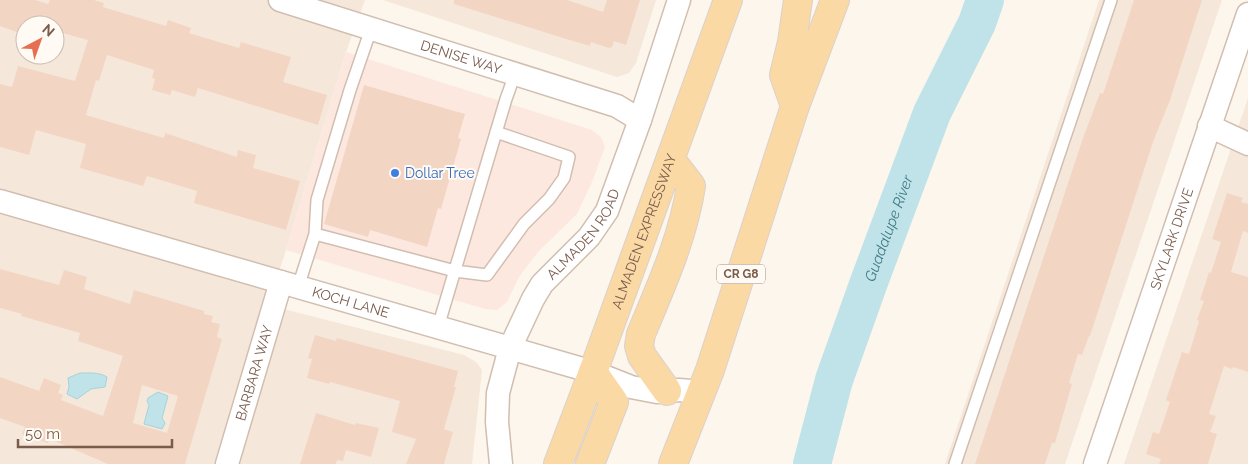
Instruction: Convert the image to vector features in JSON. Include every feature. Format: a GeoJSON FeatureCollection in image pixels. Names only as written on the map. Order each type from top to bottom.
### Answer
{"type":"FeatureCollection","features":[{"type":"Feature","properties":{"kind":"main road","name":"ALMADEN EXPRESSWAY"},"geometry":{"type":"LineString","coordinates":[[558,464],[671,160],[728,0]]}},
{"type":"Feature","properties":{"kind":"main road"},"geometry":{"type":"LineString","coordinates":[[795,106],[784,75],[792,42],[798,0]]}},
{"type":"Feature","properties":{"kind":"main road","name":"CR G8"},"geometry":{"type":"LineString","coordinates":[[673,464],[702,392],[795,106],[835,0]]}},
{"type":"Feature","properties":{"kind":"main road"},"geometry":{"type":"LineString","coordinates":[[668,391],[642,356],[639,346],[641,334],[676,246],[688,208],[691,186],[671,160]]}},
{"type":"Feature","properties":{"kind":"main road"},"geometry":{"type":"LineString","coordinates":[[590,464],[614,402],[593,372]]}},
{"type":"Feature","properties":{"kind":"street","name":"DENISE WAY"},"geometry":{"type":"LineString","coordinates":[[280,0],[617,106],[640,120]]}},
{"type":"Feature","properties":{"kind":"street","name":"ALMADEN ROAD"},"geometry":{"type":"LineString","coordinates":[[501,464],[497,422],[498,393],[510,348],[542,284],[589,237],[607,211],[640,120],[678,0]]}},
{"type":"Feature","properties":{"kind":"street","name":"SKYLARK DRIVE"},"geometry":{"type":"LineString","coordinates":[[1095,464],[1248,14]]}},
{"type":"Feature","properties":{"kind":"street"},"geometry":{"type":"LineString","coordinates":[[1209,126],[1248,144]]}},
{"type":"Feature","properties":{"kind":"street","name":"KOCH LANE"},"geometry":{"type":"LineString","coordinates":[[0,201],[593,372],[631,388],[657,392],[702,392]]}},
{"type":"Feature","properties":{"kind":"street","name":"BARBARA WAY"},"geometry":{"type":"LineString","coordinates":[[227,464],[290,284]]}},
{"type":"Feature","properties":{"kind":"lane"},"geometry":{"type":"LineString","coordinates":[[955,464],[1111,0]]}},
{"type":"Feature","properties":{"kind":"lane"},"geometry":{"type":"LineString","coordinates":[[290,284],[315,234],[317,200],[350,90],[371,29]]}},
{"type":"Feature","properties":{"kind":"lane"},"geometry":{"type":"LineString","coordinates":[[438,327],[515,74]]}},
{"type":"Feature","properties":{"kind":"lane"},"geometry":{"type":"LineString","coordinates":[[315,234],[454,271],[487,275],[524,224],[549,198],[564,178],[569,157],[496,132]]}},
{"type":"Feature","properties":{"kind":"shaded area"},"geometry":{"type":"Polygon","coordinates":[[[0,0],[365,0],[346,52],[268,305],[464,355],[476,362],[482,370],[472,464],[0,464],[0,0]]]}},
{"type":"Feature","properties":{"kind":"shaded area"},"geometry":{"type":"Polygon","coordinates":[[[383,0],[656,0],[636,63],[629,73],[617,77],[383,0]]]}},
{"type":"Feature","properties":{"kind":"shaded area"},"geometry":{"type":"Polygon","coordinates":[[[1099,0],[1222,0],[1065,464],[945,464],[1099,0]]]}},
{"type":"Feature","properties":{"kind":"shaded area"},"geometry":{"type":"Polygon","coordinates":[[[346,52],[592,130],[601,137],[605,147],[592,182],[577,214],[538,252],[519,277],[507,302],[497,310],[485,309],[286,250],[346,52]]]}},
{"type":"Feature","properties":{"kind":"shaded area"},"geometry":{"type":"Polygon","coordinates":[[[1248,98],[1248,464],[1124,464],[1248,98]]]}},
{"type":"Feature","properties":{"kind":"water"},"geometry":{"type":"Polygon","coordinates":[[[80,373],[104,375],[107,377],[105,387],[91,389],[77,399],[67,394],[69,387],[68,378],[80,373]]]}},
{"type":"Feature","properties":{"kind":"water"},"geometry":{"type":"Polygon","coordinates":[[[158,392],[168,396],[162,418],[165,423],[162,429],[144,424],[149,405],[148,398],[158,392]]]}},
{"type":"Feature","properties":{"kind":"building"},"geometry":{"type":"Polygon","coordinates":[[[0,0],[35,0],[48,4],[50,0],[94,0],[104,3],[103,7],[166,26],[168,20],[191,28],[189,33],[239,48],[241,42],[291,57],[283,82],[327,95],[318,125],[198,88],[195,97],[172,90],[170,95],[152,90],[155,79],[152,78],[154,70],[107,55],[99,81],[96,80],[86,115],[164,138],[165,133],[237,157],[238,150],[256,155],[253,168],[300,181],[286,230],[194,203],[197,191],[147,176],[143,186],[80,168],[86,144],[36,130],[29,155],[0,147],[0,84],[12,87],[18,66],[75,81],[88,40],[65,34],[65,15],[15,15],[15,31],[0,26],[0,0]]]}},
{"type":"Feature","properties":{"kind":"building"},"geometry":{"type":"Polygon","coordinates":[[[454,0],[567,0],[603,12],[607,0],[640,0],[626,45],[614,41],[612,47],[609,48],[591,42],[590,46],[563,38],[454,4],[454,0]]]}},
{"type":"Feature","properties":{"kind":"building"},"geometry":{"type":"Polygon","coordinates":[[[1134,0],[1202,0],[1170,100],[1153,142],[1090,336],[1082,355],[1078,354],[1069,383],[1072,384],[1055,443],[1052,443],[1045,464],[975,464],[1083,138],[1100,93],[1103,94],[1134,0]]]}},
{"type":"Feature","properties":{"kind":"building","name":"Dollar Tree"},"geometry":{"type":"Polygon","coordinates":[[[364,85],[465,114],[458,138],[461,139],[441,209],[438,208],[427,247],[370,230],[368,237],[324,224],[364,85]]]}},
{"type":"Feature","properties":{"kind":"building"},"geometry":{"type":"Polygon","coordinates":[[[1227,193],[1243,198],[1241,202],[1248,204],[1248,233],[1243,231],[1231,272],[1248,277],[1248,372],[1224,366],[1209,414],[1216,416],[1210,432],[1217,434],[1208,464],[1159,464],[1161,459],[1146,454],[1153,432],[1159,434],[1170,402],[1166,400],[1182,352],[1189,354],[1199,321],[1197,320],[1204,301],[1200,300],[1221,242],[1212,239],[1227,193]]]}},
{"type":"Feature","properties":{"kind":"building"},"geometry":{"type":"Polygon","coordinates":[[[0,269],[59,285],[64,270],[87,277],[84,289],[130,304],[134,290],[204,311],[204,314],[213,316],[211,322],[220,324],[217,337],[222,339],[185,464],[108,464],[50,439],[48,443],[22,434],[25,427],[0,418],[0,377],[39,391],[44,378],[61,385],[58,393],[63,395],[61,400],[103,416],[123,356],[78,341],[80,333],[0,308],[0,269]],[[142,385],[133,423],[167,433],[178,396],[142,385]]]}},
{"type":"Feature","properties":{"kind":"building"},"geometry":{"type":"Polygon","coordinates":[[[315,335],[336,341],[337,338],[458,371],[454,387],[456,387],[444,429],[453,432],[444,464],[406,464],[416,439],[392,432],[400,401],[330,382],[329,384],[307,378],[312,359],[308,358],[315,335]]]}},
{"type":"Feature","properties":{"kind":"building"},"geometry":{"type":"Polygon","coordinates":[[[316,413],[355,425],[356,423],[379,428],[371,457],[346,450],[343,461],[337,460],[336,464],[300,464],[316,413]]]}},
{"type":"Feature","properties":{"kind":"waterway","name":"Guadalupe River"},"geometry":{"type":"LineString","coordinates":[[812,464],[834,380],[932,113],[977,23],[985,0]]}},
{"type":"Feature","properties":{"kind":"place","name":"Dollar Tree"},"geometry":{"type":"Point","coordinates":[395,173]}}]}
